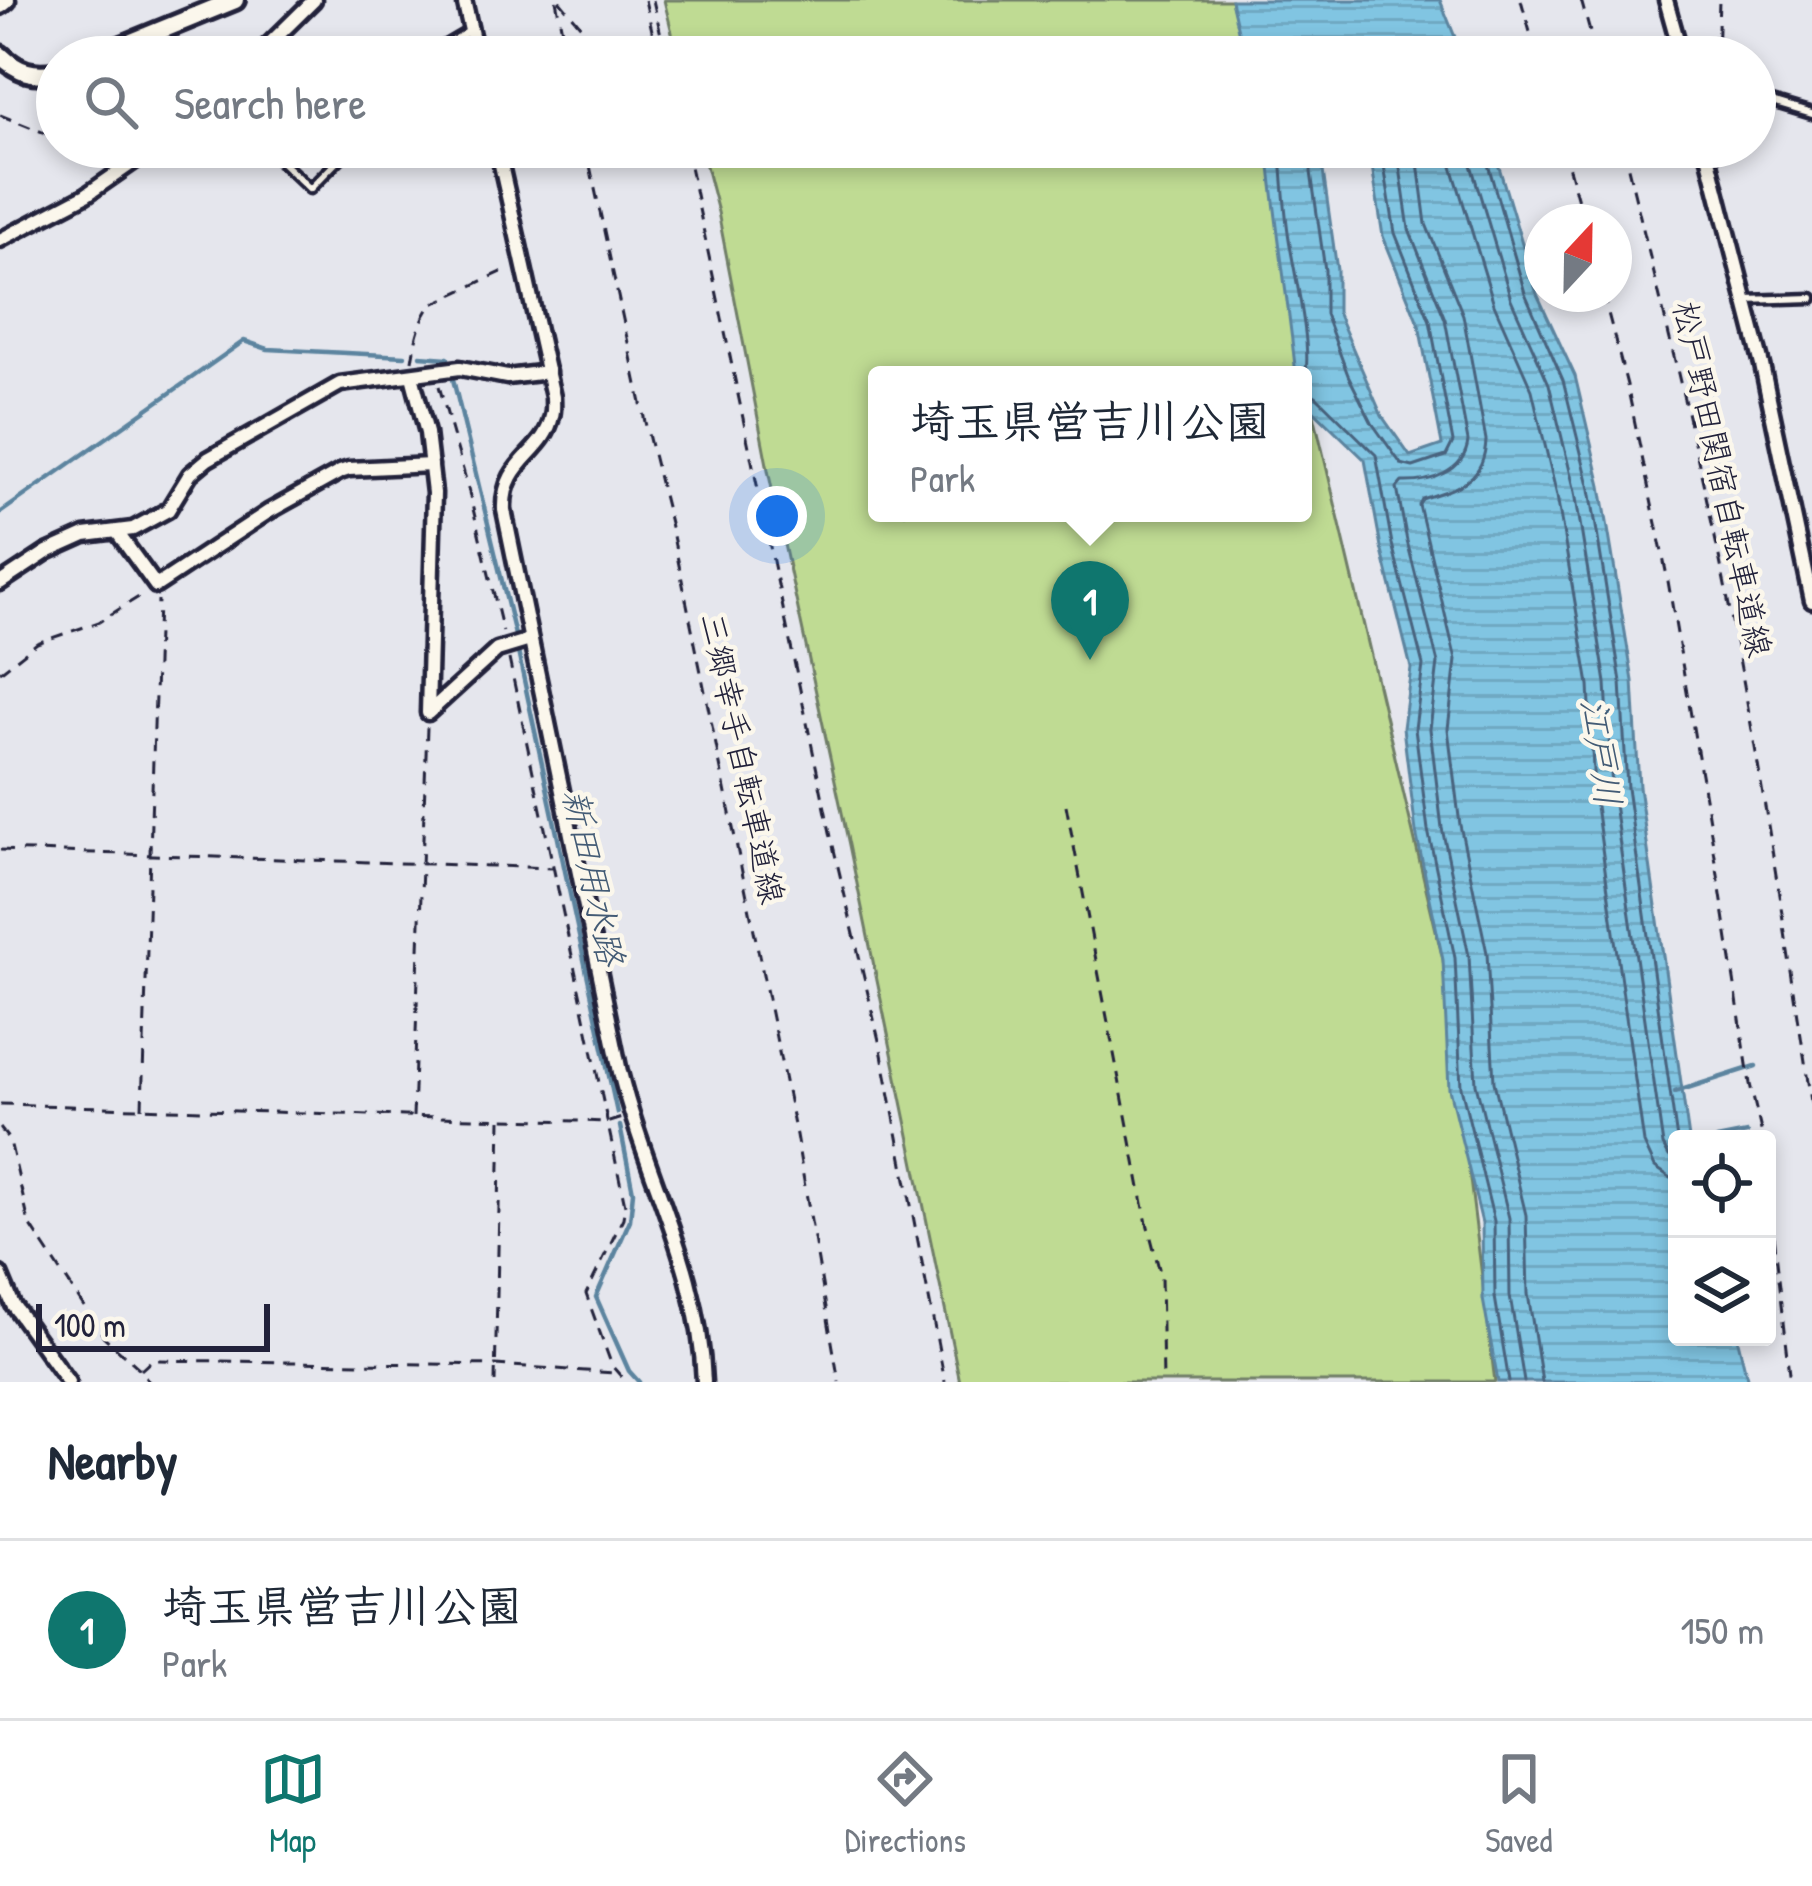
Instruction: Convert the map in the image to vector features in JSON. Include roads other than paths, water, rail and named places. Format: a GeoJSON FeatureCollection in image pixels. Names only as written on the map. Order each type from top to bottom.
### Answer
{"type":"FeatureCollection","features":[{"type":"Feature","properties":{"kind":"street"},"geometry":{"type":"LineString","coordinates":[[147,36],[235,0]]}},
{"type":"Feature","properties":{"kind":"street"},"geometry":{"type":"LineString","coordinates":[[277,36],[314,0]]}},
{"type":"Feature","properties":{"kind":"street"},"geometry":{"type":"LineString","coordinates":[[464,0],[473,36]]}},
{"type":"Feature","properties":{"kind":"street"},"geometry":{"type":"LineString","coordinates":[[1666,0],[1676,36]]}},
{"type":"Feature","properties":{"kind":"street"},"geometry":{"type":"LineString","coordinates":[[0,55],[22,72],[36,76]]}},
{"type":"Feature","properties":{"kind":"street"},"geometry":{"type":"LineString","coordinates":[[0,240],[126,168]]}},
{"type":"Feature","properties":{"kind":"street"},"geometry":{"type":"LineString","coordinates":[[502,168],[553,397],[553,417],[541,440],[513,472],[504,497],[631,1116],[683,1256],[702,1344],[704,1382]]}},
{"type":"Feature","properties":{"kind":"street"},"geometry":{"type":"LineString","coordinates":[[1711,168],[1746,300],[1812,601]]}},
{"type":"Feature","properties":{"kind":"street"},"geometry":{"type":"LineString","coordinates":[[0,583],[71,541],[133,529],[169,510],[190,474],[208,459],[331,388],[460,368],[507,377],[548,372]]}},
{"type":"Feature","properties":{"kind":"street"},"geometry":{"type":"LineString","coordinates":[[412,376],[427,433],[434,493],[428,713],[497,650],[530,640]]}},
{"type":"Feature","properties":{"kind":"street"},"geometry":{"type":"LineString","coordinates":[[117,532],[156,586],[268,512],[340,472],[431,464]]}},
{"type":"Feature","properties":{"kind":"street"},"geometry":{"type":"LineString","coordinates":[[0,1274],[13,1305],[68,1382]]}},
{"type":"Feature","properties":{"kind":"lane"},"geometry":{"type":"LineString","coordinates":[[462,36],[472,30]]}},
{"type":"Feature","properties":{"kind":"lane"},"geometry":{"type":"LineString","coordinates":[[1776,103],[1812,114]]}},
{"type":"Feature","properties":{"kind":"lane"},"geometry":{"type":"LineString","coordinates":[[288,168],[310,189],[330,168]]}},
{"type":"Feature","properties":{"kind":"lane"},"geometry":{"type":"LineString","coordinates":[[1746,300],[1812,298]]}},
{"type":"Feature","properties":{"kind":"water"},"geometry":{"type":"Polygon","coordinates":[[[1231,0],[1440,0],[1455,36],[1239,36],[1231,0]]]}},
{"type":"Feature","properties":{"kind":"water","name":"江戸川"},"geometry":{"type":"Polygon","coordinates":[[[1271,168],[1323,168],[1337,270],[1337,312],[1382,416],[1410,456],[1442,445],[1419,325],[1383,236],[1372,168],[1499,168],[1524,251],[1524,312],[1545,312],[1575,376],[1601,486],[1633,681],[1639,787],[1688,1130],[1668,1130],[1668,1346],[1739,1346],[1748,1382],[1498,1382],[1483,1299],[1482,1223],[1449,1089],[1443,960],[1416,832],[1403,728],[1411,668],[1365,460],[1312,409],[1312,366],[1295,366],[1271,168]]]}},
{"type":"Feature","properties":{"kind":"waterway"},"geometry":{"type":"LineString","coordinates":[[0,513],[244,341],[268,349],[405,356]]}},
{"type":"Feature","properties":{"kind":"waterway"},"geometry":{"type":"LineString","coordinates":[[420,356],[448,358]]}},
{"type":"Feature","properties":{"kind":"waterway","name":"新田用水路"},"geometry":{"type":"LineString","coordinates":[[452,375],[515,635]]}},
{"type":"Feature","properties":{"kind":"waterway","name":"新田用水路"},"geometry":{"type":"LineString","coordinates":[[518,652],[617,1113]]}},
{"type":"Feature","properties":{"kind":"waterway"},"geometry":{"type":"LineString","coordinates":[[1675,1092],[1756,1066]]}},
{"type":"Feature","properties":{"kind":"waterway","name":"新田用水路"},"geometry":{"type":"LineString","coordinates":[[620,1126],[633,1192],[630,1220],[596,1297],[629,1371],[639,1382]]}},
{"type":"Feature","properties":{"kind":"place","name":"埼玉県営吉川公園"},"geometry":{"type":"Point","coordinates":[1090,660]}}]}
